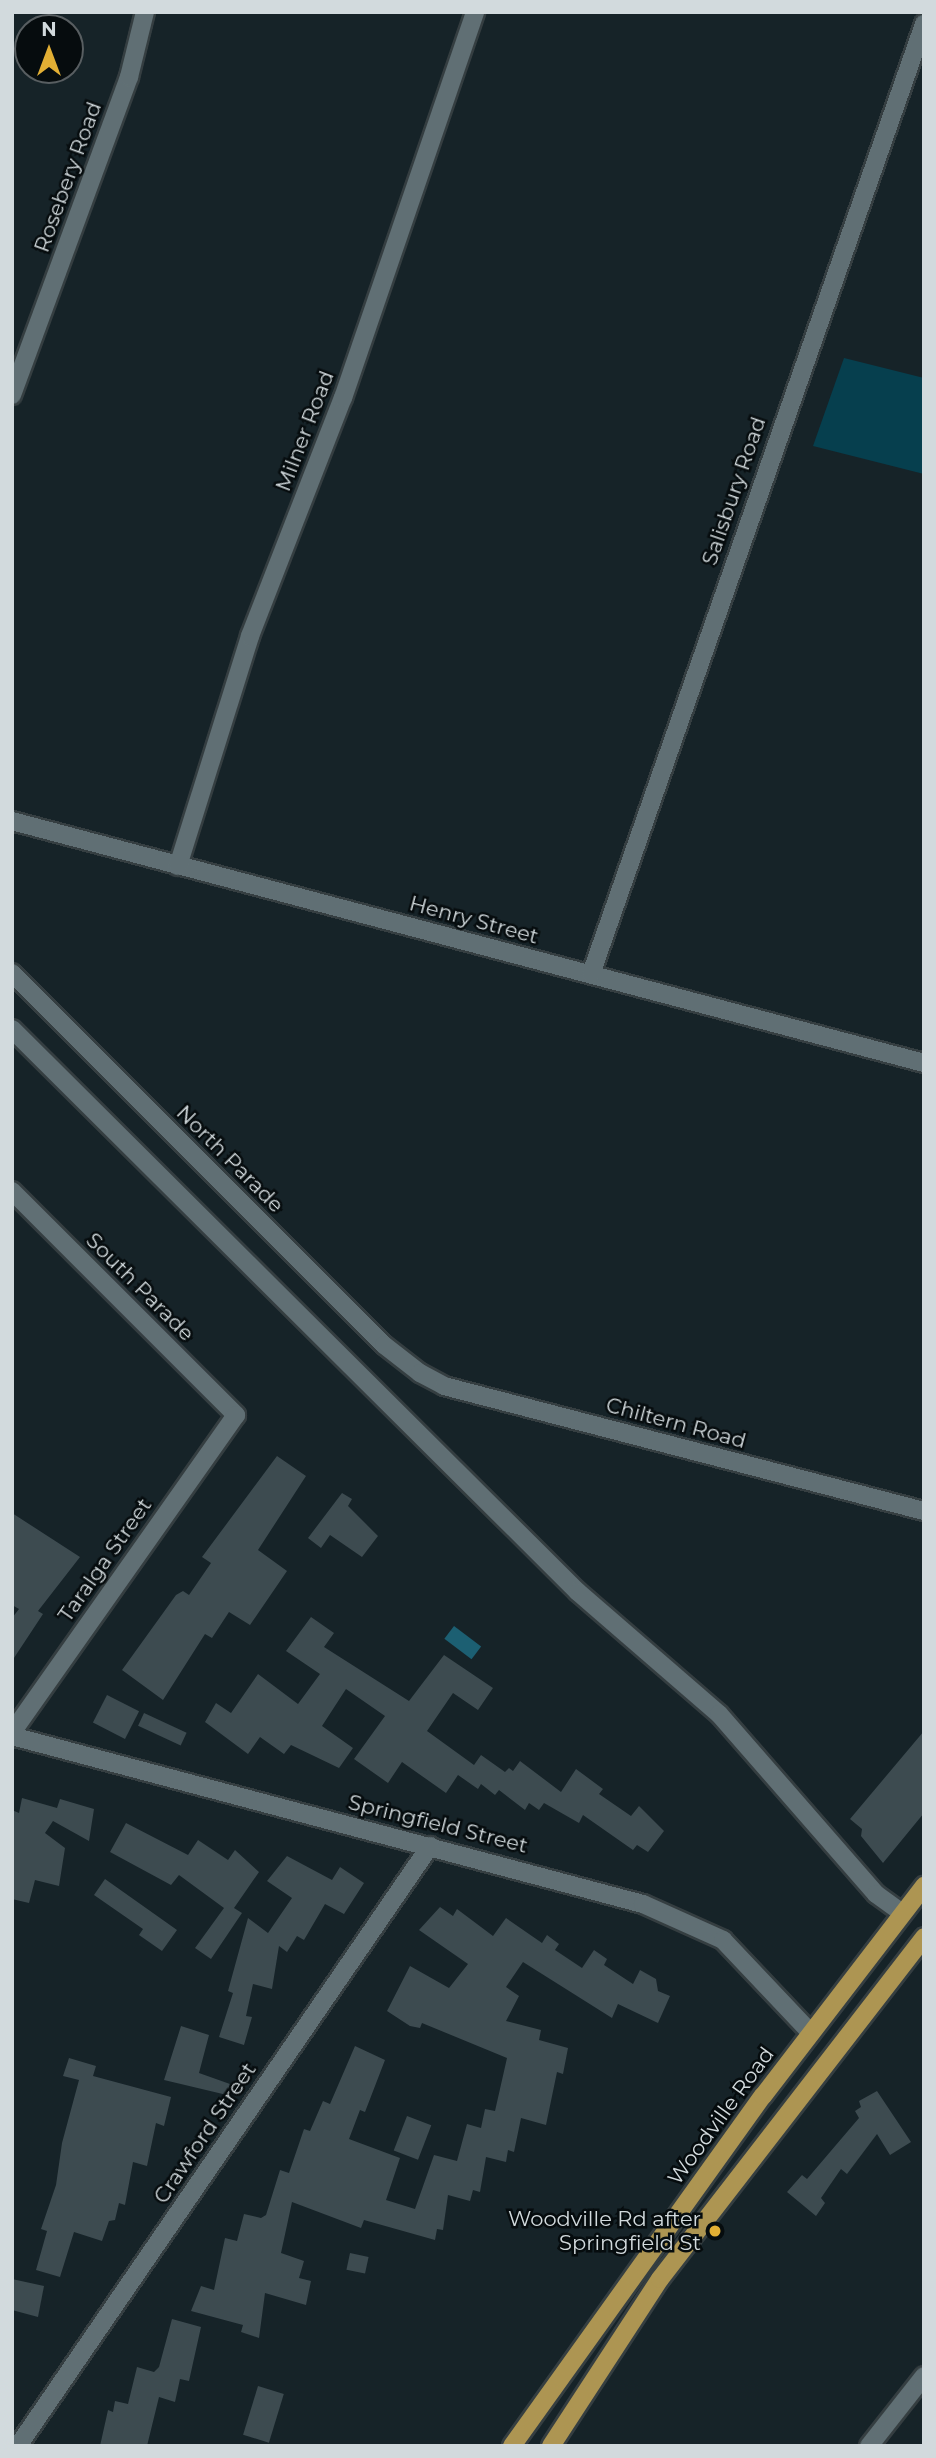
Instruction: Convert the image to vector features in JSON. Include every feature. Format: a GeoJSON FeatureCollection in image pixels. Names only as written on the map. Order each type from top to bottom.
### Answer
{"type":"FeatureCollection","features":[{"type":"Feature","properties":{"kind":"main road","name":"Woodville Road"},"geometry":{"type":"LineString","coordinates":[[512,2446],[811,2033],[924,1886]]}},
{"type":"Feature","properties":{"kind":"main road"},"geometry":{"type":"LineString","coordinates":[[551,2446],[660,2279],[920,1942]]}},
{"type":"Feature","properties":{"kind":"street","name":"Rosebery Road"},"geometry":{"type":"LineString","coordinates":[[12,395],[129,77],[145,12]]}},
{"type":"Feature","properties":{"kind":"street","name":"Milner Road"},"geometry":{"type":"LineString","coordinates":[[178,866],[250,636],[343,398],[475,12]]}},
{"type":"Feature","properties":{"kind":"street","name":"Salisbury Road"},"geometry":{"type":"LineString","coordinates":[[590,974],[924,24]]}},
{"type":"Feature","properties":{"kind":"street","name":"Henry Street"},"geometry":{"type":"LineString","coordinates":[[12,821],[924,1063]]}},
{"type":"Feature","properties":{"kind":"street","name":"North Parade"},"geometry":{"type":"LineString","coordinates":[[12,973],[384,1345],[420,1373]]}},
{"type":"Feature","properties":{"kind":"street"},"geometry":{"type":"LineString","coordinates":[[12,1030],[578,1592],[719,1714],[876,1894],[902,1913]]}},
{"type":"Feature","properties":{"kind":"street","name":"South Parade"},"geometry":{"type":"LineString","coordinates":[[12,1191],[236,1415]]}},
{"type":"Feature","properties":{"kind":"street","name":"Chiltern Road"},"geometry":{"type":"LineString","coordinates":[[420,1373],[444,1386],[924,1511]]}},
{"type":"Feature","properties":{"kind":"street","name":"Taralga Street"},"geometry":{"type":"LineString","coordinates":[[12,1734],[236,1415]]}},
{"type":"Feature","properties":{"kind":"street","name":"Springfield Street"},"geometry":{"type":"LineString","coordinates":[[12,1734],[611,1894],[697,1926],[746,1960],[811,2033]]}},
{"type":"Feature","properties":{"kind":"street","name":"Crawford Street"},"geometry":{"type":"LineString","coordinates":[[18,2446],[430,1846]]}},
{"type":"Feature","properties":{"kind":"street"},"geometry":{"type":"LineString","coordinates":[[869,2446],[924,2376]]}},
{"type":"Feature","properties":{"kind":"shaded area"},"geometry":{"type":"Polygon","coordinates":[[[844,358],[924,378],[924,474],[813,446],[844,358]]]}},
{"type":"Feature","properties":{"kind":"shaded area"},"geometry":{"type":"Polygon","coordinates":[[[454,1626],[481,1646],[472,1659],[444,1639],[454,1626]]]}},
{"type":"Feature","properties":{"kind":"building"},"geometry":{"type":"Polygon","coordinates":[[[277,1456],[306,1476],[258,1550],[287,1571],[250,1625],[229,1612],[212,1638],[205,1634],[163,1700],[122,1670],[176,1595],[183,1591],[189,1595],[211,1563],[202,1557],[277,1456]]]}},
{"type":"Feature","properties":{"kind":"building"},"geometry":{"type":"Polygon","coordinates":[[[342,1493],[352,1499],[348,1506],[378,1536],[362,1557],[330,1535],[321,1548],[308,1538],[342,1493]]]}},
{"type":"Feature","properties":{"kind":"building"},"geometry":{"type":"Polygon","coordinates":[[[12,1513],[80,1557],[38,1611],[43,1614],[12,1661],[12,1618],[19,1609],[12,1605],[12,1513]]]}},
{"type":"Feature","properties":{"kind":"building"},"geometry":{"type":"Polygon","coordinates":[[[311,1617],[334,1633],[324,1647],[409,1701],[444,1655],[493,1688],[478,1710],[453,1693],[427,1731],[474,1765],[481,1755],[505,1772],[509,1768],[513,1771],[520,1761],[561,1792],[576,1769],[603,1789],[599,1794],[631,1816],[639,1806],[664,1831],[648,1852],[637,1845],[633,1850],[583,1815],[579,1823],[544,1803],[539,1810],[529,1803],[525,1810],[499,1790],[495,1795],[481,1784],[478,1789],[458,1775],[446,1793],[402,1762],[388,1783],[354,1759],[385,1716],[346,1689],[322,1726],[353,1748],[339,1768],[291,1745],[284,1754],[260,1737],[248,1754],[205,1722],[216,1703],[231,1713],[258,1674],[298,1704],[320,1674],[286,1651],[311,1617]]]}},
{"type":"Feature","properties":{"kind":"building"},"geometry":{"type":"Polygon","coordinates":[[[107,1695],[139,1711],[125,1739],[93,1723],[107,1695]]]}},
{"type":"Feature","properties":{"kind":"building"},"geometry":{"type":"Polygon","coordinates":[[[144,1713],[187,1733],[181,1746],[138,1726],[144,1713]]]}},
{"type":"Feature","properties":{"kind":"building"},"geometry":{"type":"Polygon","coordinates":[[[924,1731],[924,1813],[883,1863],[861,1836],[862,1829],[850,1819],[924,1731]]]}},
{"type":"Feature","properties":{"kind":"building"},"geometry":{"type":"Polygon","coordinates":[[[22,1798],[57,1808],[60,1799],[94,1809],[89,1841],[53,1821],[45,1833],[65,1848],[59,1886],[35,1880],[29,1903],[12,1899],[12,1810],[19,1813],[22,1798]]]}},
{"type":"Feature","properties":{"kind":"building"},"geometry":{"type":"Polygon","coordinates":[[[126,1823],[188,1855],[198,1840],[228,1860],[235,1850],[259,1872],[234,1908],[242,1913],[211,1959],[195,1948],[224,1908],[179,1875],[171,1885],[110,1852],[126,1823]]]}},
{"type":"Feature","properties":{"kind":"building"},"geometry":{"type":"Polygon","coordinates":[[[287,1856],[332,1880],[340,1867],[364,1883],[344,1914],[325,1904],[304,1940],[297,1936],[287,1952],[279,1946],[272,1989],[253,1984],[246,2016],[252,2017],[244,2045],[219,2037],[233,1993],[228,1991],[248,1918],[268,1933],[292,1898],[267,1881],[287,1856]]]}},
{"type":"Feature","properties":{"kind":"building"},"geometry":{"type":"Polygon","coordinates":[[[105,1879],[177,1930],[162,1951],[139,1935],[143,1929],[94,1895],[105,1879]]]}},
{"type":"Feature","properties":{"kind":"building"},"geometry":{"type":"Polygon","coordinates":[[[440,1907],[453,1916],[457,1909],[493,1936],[506,1918],[542,1943],[547,1935],[559,1944],[555,1950],[582,1968],[594,1950],[607,1959],[604,1965],[633,1984],[640,1970],[656,1979],[658,1991],[670,1996],[658,2023],[618,2004],[612,2018],[523,1962],[506,1987],[519,1996],[506,2021],[541,2030],[539,2040],[568,2048],[563,2074],[557,2072],[546,2125],[521,2118],[514,2152],[508,2150],[506,2162],[486,2157],[480,2192],[473,2190],[470,2201],[448,2195],[443,2230],[437,2229],[435,2240],[364,2220],[361,2228],[292,2202],[281,2253],[304,2261],[299,2278],[311,2281],[306,2305],[265,2293],[259,2338],[241,2332],[243,2325],[191,2311],[201,2286],[214,2290],[225,2238],[237,2241],[244,2214],[261,2218],[266,2215],[280,2170],[289,2173],[304,2129],[310,2131],[323,2101],[330,2104],[355,2046],[385,2060],[365,2112],[360,2110],[349,2139],[400,2158],[386,2200],[415,2209],[434,2155],[457,2161],[467,2124],[481,2128],[485,2109],[495,2111],[507,2058],[422,2023],[420,2028],[410,2026],[387,2011],[410,1966],[449,1988],[468,1964],[419,1930],[440,1907]]]}},
{"type":"Feature","properties":{"kind":"building"},"geometry":{"type":"Polygon","coordinates":[[[181,2026],[209,2035],[199,2073],[230,2084],[227,2095],[164,2080],[181,2026]]]}},
{"type":"Feature","properties":{"kind":"building"},"geometry":{"type":"Polygon","coordinates":[[[69,2058],[96,2066],[93,2076],[171,2097],[164,2126],[156,2123],[147,2166],[133,2162],[125,2205],[119,2203],[115,2220],[109,2221],[102,2241],[74,2232],[60,2277],[36,2270],[47,2231],[41,2229],[56,2185],[62,2143],[79,2080],[63,2076],[69,2058]]]}},
{"type":"Feature","properties":{"kind":"building"},"geometry":{"type":"Polygon","coordinates":[[[877,2091],[911,2142],[890,2155],[877,2134],[847,2174],[841,2169],[821,2198],[825,2203],[816,2216],[787,2192],[802,2175],[807,2179],[859,2118],[855,2111],[861,2107],[859,2101],[877,2091]]]}},
{"type":"Feature","properties":{"kind":"building"},"geometry":{"type":"Polygon","coordinates":[[[407,2116],[431,2125],[418,2160],[394,2151],[407,2116]]]}},
{"type":"Feature","properties":{"kind":"building"},"geometry":{"type":"Polygon","coordinates":[[[350,2253],[369,2257],[365,2274],[346,2270],[350,2253]]]}},
{"type":"Feature","properties":{"kind":"building"},"geometry":{"type":"Polygon","coordinates":[[[12,2279],[44,2286],[38,2317],[12,2310],[12,2279]]]}},
{"type":"Feature","properties":{"kind":"building"},"geometry":{"type":"Polygon","coordinates":[[[172,2319],[201,2327],[189,2381],[180,2379],[175,2402],[159,2397],[147,2446],[100,2446],[108,2410],[113,2412],[115,2401],[128,2404],[137,2367],[154,2372],[159,2367],[172,2319]]]}},
{"type":"Feature","properties":{"kind":"building"},"geometry":{"type":"Polygon","coordinates":[[[258,2386],[284,2394],[269,2443],[243,2435],[258,2386]]]}},
{"type":"Feature","properties":{"kind":"place","name":"Woodville Rd after Springfield St"},"geometry":{"type":"Point","coordinates":[715,2231]}}]}
